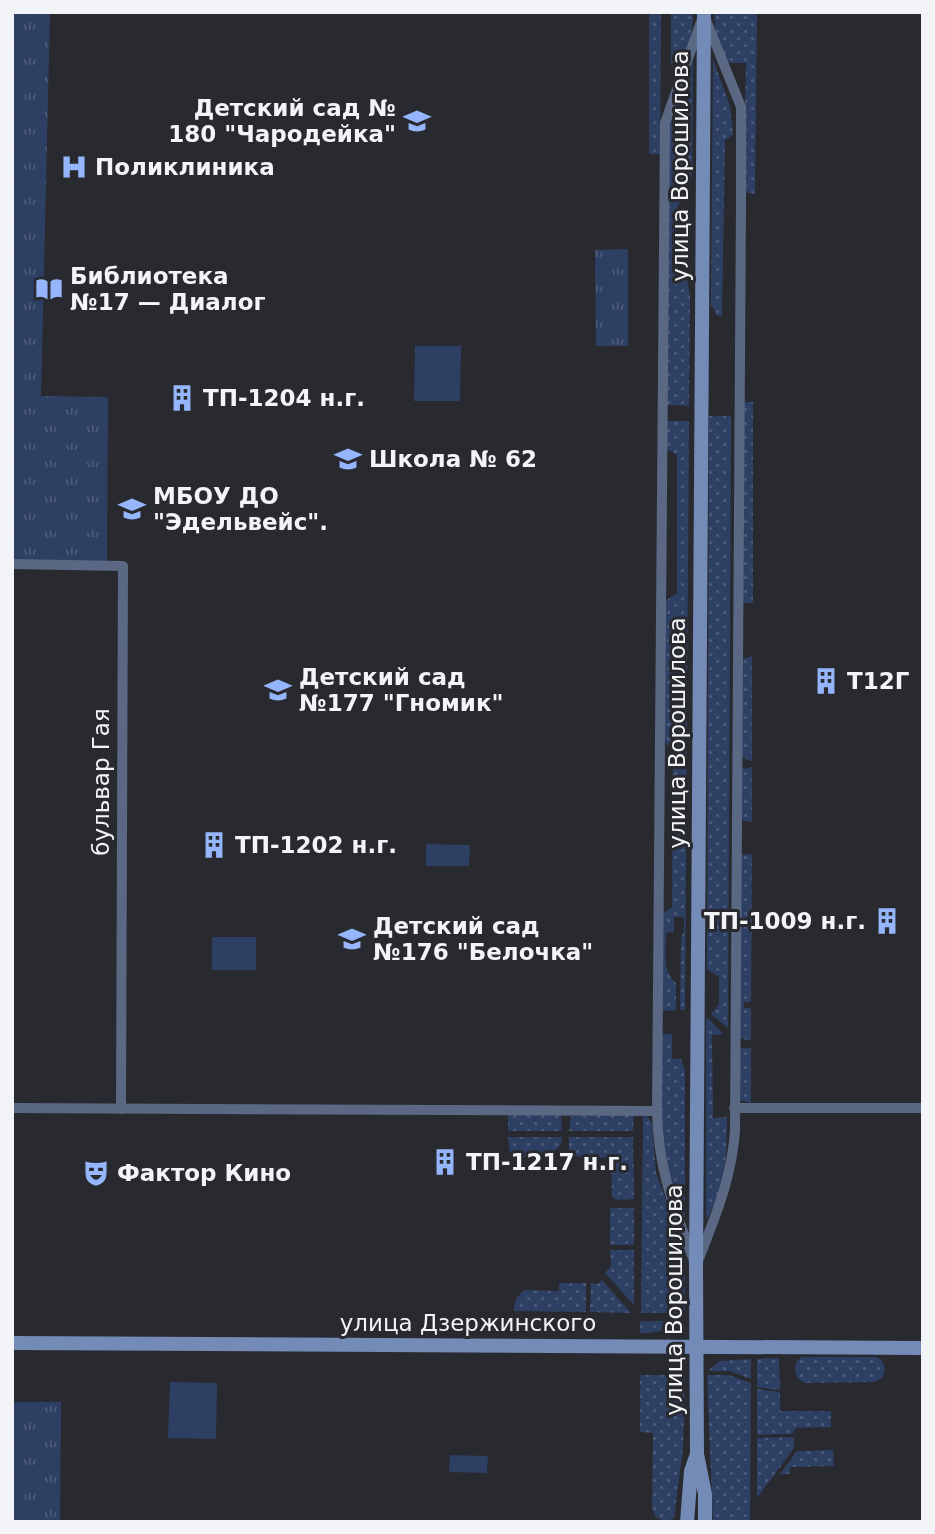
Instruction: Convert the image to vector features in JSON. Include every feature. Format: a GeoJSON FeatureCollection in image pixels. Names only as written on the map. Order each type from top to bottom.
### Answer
{"type":"FeatureCollection","features":[{"type":"Feature","properties":{"kind":"main road","name":"улица Ворошилова"},"geometry":{"type":"LineString","coordinates":[[704,14],[696,1267],[697,1454],[705,1493],[705,1522]]}},
{"type":"Feature","properties":{"kind":"main road","name":"улица Дзержинского"},"geometry":{"type":"LineString","coordinates":[[12,1343],[923,1348]]}},
{"type":"Feature","properties":{"kind":"main road","name":"улица Ворошилова"},"geometry":{"type":"LineString","coordinates":[[687,1522],[691,1471],[697,1454]]}},
{"type":"Feature","properties":{"kind":"street"},"geometry":{"type":"LineString","coordinates":[[696,1267],[727,1188],[733,1159],[741,107],[704,14]]}},
{"type":"Feature","properties":{"kind":"street"},"geometry":{"type":"LineString","coordinates":[[696,1267],[660,1161],[657,1111],[665,123],[704,14]]}},
{"type":"Feature","properties":{"kind":"street","name":"бульвар Гая"},"geometry":{"type":"LineString","coordinates":[[12,565],[123,566],[121,1109]]}},
{"type":"Feature","properties":{"kind":"street"},"geometry":{"type":"LineString","coordinates":[[12,1108],[657,1111]]}},
{"type":"Feature","properties":{"kind":"street"},"geometry":{"type":"LineString","coordinates":[[734,1108],[923,1108]]}},
{"type":"Feature","properties":{"kind":"green space"},"geometry":{"type":"Polygon","coordinates":[[[12,12],[50,12],[41,396],[108,397],[107,562],[12,560],[12,12]]]}},
{"type":"Feature","properties":{"kind":"green space"},"geometry":{"type":"Polygon","coordinates":[[[649,12],[661,12],[660,154],[649,154],[649,12]]]}},
{"type":"Feature","properties":{"kind":"green space"},"geometry":{"type":"Polygon","coordinates":[[[671,12],[693,12],[688,47],[677,64],[671,63],[671,12]]]}},
{"type":"Feature","properties":{"kind":"green space"},"geometry":{"type":"Polygon","coordinates":[[[714,12],[757,12],[755,194],[745,192],[743,186],[746,63],[725,63],[716,37],[714,12]]]}},
{"type":"Feature","properties":{"kind":"green space"},"geometry":{"type":"Polygon","coordinates":[[[713,59],[730,106],[733,135],[725,140],[722,316],[717,316],[711,304],[713,59]]]}},
{"type":"Feature","properties":{"kind":"green space"},"geometry":{"type":"Polygon","coordinates":[[[693,60],[692,177],[674,214],[678,231],[677,269],[685,269],[690,295],[689,406],[666,405],[669,128],[693,60]]]}},
{"type":"Feature","properties":{"kind":"green space"},"geometry":{"type":"Polygon","coordinates":[[[628,249],[628,346],[596,346],[595,250],[628,249]]]}},
{"type":"Feature","properties":{"kind":"green space"},"geometry":{"type":"Polygon","coordinates":[[[415,346],[461,346],[460,401],[414,401],[415,346]]]}},
{"type":"Feature","properties":{"kind":"green space"},"geometry":{"type":"Polygon","coordinates":[[[742,402],[753,402],[753,603],[742,603],[742,402]]]}},
{"type":"Feature","properties":{"kind":"green space"},"geometry":{"type":"Polygon","coordinates":[[[709,416],[731,416],[728,1028],[711,1014],[719,1004],[719,977],[707,969],[709,416]]]}},
{"type":"Feature","properties":{"kind":"green space"},"geometry":{"type":"Polygon","coordinates":[[[666,421],[689,421],[685,1010],[680,1010],[684,917],[674,917],[674,932],[666,933],[665,953],[669,973],[676,983],[676,1010],[663,1011],[663,913],[672,907],[673,746],[667,745],[665,740],[664,602],[677,593],[677,455],[665,448],[666,421]]]}},
{"type":"Feature","properties":{"kind":"green space"},"geometry":{"type":"Polygon","coordinates":[[[752,656],[752,761],[741,757],[742,659],[752,656]]]}},
{"type":"Feature","properties":{"kind":"green space"},"geometry":{"type":"Polygon","coordinates":[[[752,767],[752,822],[742,820],[742,769],[752,767]]]}},
{"type":"Feature","properties":{"kind":"green space"},"geometry":{"type":"Polygon","coordinates":[[[426,844],[470,845],[469,866],[426,866],[426,844]]]}},
{"type":"Feature","properties":{"kind":"green space"},"geometry":{"type":"Polygon","coordinates":[[[752,854],[751,1002],[744,1002],[744,1008],[751,1008],[751,1041],[740,1038],[740,855],[752,854]]]}},
{"type":"Feature","properties":{"kind":"green space"},"geometry":{"type":"Polygon","coordinates":[[[212,937],[256,937],[256,970],[212,970],[212,937]]]}},
{"type":"Feature","properties":{"kind":"green space"},"geometry":{"type":"Polygon","coordinates":[[[706,1019],[723,1034],[712,1035],[713,1118],[727,1117],[727,1146],[718,1195],[706,1221],[706,1019]]]}},
{"type":"Feature","properties":{"kind":"green space"},"geometry":{"type":"Polygon","coordinates":[[[662,1034],[672,1034],[672,1059],[681,1058],[685,1072],[685,1220],[671,1182],[662,1137],[662,1034]]]}},
{"type":"Feature","properties":{"kind":"green space"},"geometry":{"type":"Polygon","coordinates":[[[742,1048],[751,1048],[751,1103],[739,1100],[739,1052],[742,1048]]]}},
{"type":"Feature","properties":{"kind":"green space"},"geometry":{"type":"Polygon","coordinates":[[[634,1114],[633,1131],[569,1131],[571,1116],[634,1114]]]}},
{"type":"Feature","properties":{"kind":"green space"},"geometry":{"type":"Polygon","coordinates":[[[508,1115],[561,1115],[562,1131],[508,1131],[508,1115]]]}},
{"type":"Feature","properties":{"kind":"green space"},"geometry":{"type":"Polygon","coordinates":[[[643,1115],[648,1117],[652,1124],[656,1173],[685,1251],[685,1313],[641,1313],[643,1115]]]}},
{"type":"Feature","properties":{"kind":"green space"},"geometry":{"type":"Polygon","coordinates":[[[508,1137],[562,1137],[561,1145],[548,1157],[516,1157],[510,1153],[508,1137]]]}},
{"type":"Feature","properties":{"kind":"green space"},"geometry":{"type":"Polygon","coordinates":[[[569,1137],[633,1137],[634,1199],[617,1200],[612,1197],[611,1158],[573,1156],[569,1149],[569,1137]]]}},
{"type":"Feature","properties":{"kind":"green space"},"geometry":{"type":"Polygon","coordinates":[[[610,1208],[634,1208],[634,1245],[610,1245],[610,1208]]]}},
{"type":"Feature","properties":{"kind":"green space"},"geometry":{"type":"Polygon","coordinates":[[[610,1250],[634,1250],[634,1305],[605,1273],[611,1266],[610,1250]]]}},
{"type":"Feature","properties":{"kind":"green space"},"geometry":{"type":"Polygon","coordinates":[[[602,1280],[631,1313],[590,1312],[591,1283],[598,1284],[602,1280]]]}},
{"type":"Feature","properties":{"kind":"green space"},"geometry":{"type":"Polygon","coordinates":[[[559,1283],[586,1283],[586,1312],[514,1311],[516,1299],[525,1290],[559,1291],[559,1283]]]}},
{"type":"Feature","properties":{"kind":"green space"},"geometry":{"type":"Polygon","coordinates":[[[640,1321],[680,1321],[661,1331],[640,1333],[640,1321]]]}},
{"type":"Feature","properties":{"kind":"green space"},"geometry":{"type":"Polygon","coordinates":[[[801,1357],[876,1357],[883,1363],[884,1372],[882,1378],[875,1382],[805,1383],[796,1372],[796,1363],[801,1357]]]}},
{"type":"Feature","properties":{"kind":"green space"},"geometry":{"type":"Polygon","coordinates":[[[779,1358],[780,1390],[757,1387],[757,1359],[779,1358]]]}},
{"type":"Feature","properties":{"kind":"green space"},"geometry":{"type":"Polygon","coordinates":[[[751,1359],[751,1379],[729,1371],[708,1371],[720,1361],[751,1359]]]}},
{"type":"Feature","properties":{"kind":"green space"},"geometry":{"type":"Polygon","coordinates":[[[640,1375],[685,1375],[683,1449],[674,1518],[664,1522],[656,1517],[652,1509],[653,1433],[640,1432],[640,1375]]]}},
{"type":"Feature","properties":{"kind":"green space"},"geometry":{"type":"Polygon","coordinates":[[[707,1375],[729,1375],[751,1383],[750,1522],[713,1522],[707,1375]]]}},
{"type":"Feature","properties":{"kind":"green space"},"geometry":{"type":"Polygon","coordinates":[[[170,1382],[217,1383],[216,1439],[168,1438],[170,1382]]]}},
{"type":"Feature","properties":{"kind":"green space"},"geometry":{"type":"Polygon","coordinates":[[[757,1389],[780,1392],[780,1411],[831,1411],[831,1427],[796,1428],[792,1434],[757,1435],[757,1389]]]}},
{"type":"Feature","properties":{"kind":"green space"},"geometry":{"type":"Polygon","coordinates":[[[12,1402],[61,1402],[60,1522],[12,1522],[12,1402]]]}},
{"type":"Feature","properties":{"kind":"green space"},"geometry":{"type":"Polygon","coordinates":[[[792,1437],[794,1448],[757,1498],[757,1438],[792,1437]]]}},
{"type":"Feature","properties":{"kind":"green space"},"geometry":{"type":"Polygon","coordinates":[[[833,1450],[834,1466],[790,1467],[790,1474],[780,1474],[797,1451],[833,1450]]]}},
{"type":"Feature","properties":{"kind":"green space"},"geometry":{"type":"Polygon","coordinates":[[[450,1455],[488,1456],[487,1473],[449,1472],[450,1455]]]}},
{"type":"Feature","properties":{"kind":"place","name":"Детский сад № 180 \"Чародейка\""},"geometry":{"type":"Point","coordinates":[417,121]}},
{"type":"Feature","properties":{"kind":"place","name":"Поликлиника"},"geometry":{"type":"Point","coordinates":[74,167]}},
{"type":"Feature","properties":{"kind":"place","name":"Библиотека №17 — Диалог"},"geometry":{"type":"Point","coordinates":[49,289]}},
{"type":"Feature","properties":{"kind":"place","name":"ТП-1204 н.г."},"geometry":{"type":"Point","coordinates":[182,398]}},
{"type":"Feature","properties":{"kind":"place","name":"Школа № 62"},"geometry":{"type":"Point","coordinates":[348,459]}},
{"type":"Feature","properties":{"kind":"place","name":"МБОУ ДО \"Эдельвейс\"."},"geometry":{"type":"Point","coordinates":[132,509]}},
{"type":"Feature","properties":{"kind":"place","name":"T12Г"},"geometry":{"type":"Point","coordinates":[826,681]}},
{"type":"Feature","properties":{"kind":"place","name":"Детский сад №177 \"Гномик\""},"geometry":{"type":"Point","coordinates":[278,690]}},
{"type":"Feature","properties":{"kind":"place","name":"ТП-1202 н.г."},"geometry":{"type":"Point","coordinates":[214,845]}},
{"type":"Feature","properties":{"kind":"place","name":"ТП-1009 н.г."},"geometry":{"type":"Point","coordinates":[887,921]}},
{"type":"Feature","properties":{"kind":"place","name":"Детский сад №176 \"Белочка\""},"geometry":{"type":"Point","coordinates":[352,939]}},
{"type":"Feature","properties":{"kind":"place","name":"ТП-1217 н.г."},"geometry":{"type":"Point","coordinates":[445,1162]}},
{"type":"Feature","properties":{"kind":"place","name":"Фактор Кино"},"geometry":{"type":"Point","coordinates":[96,1173]}}]}
